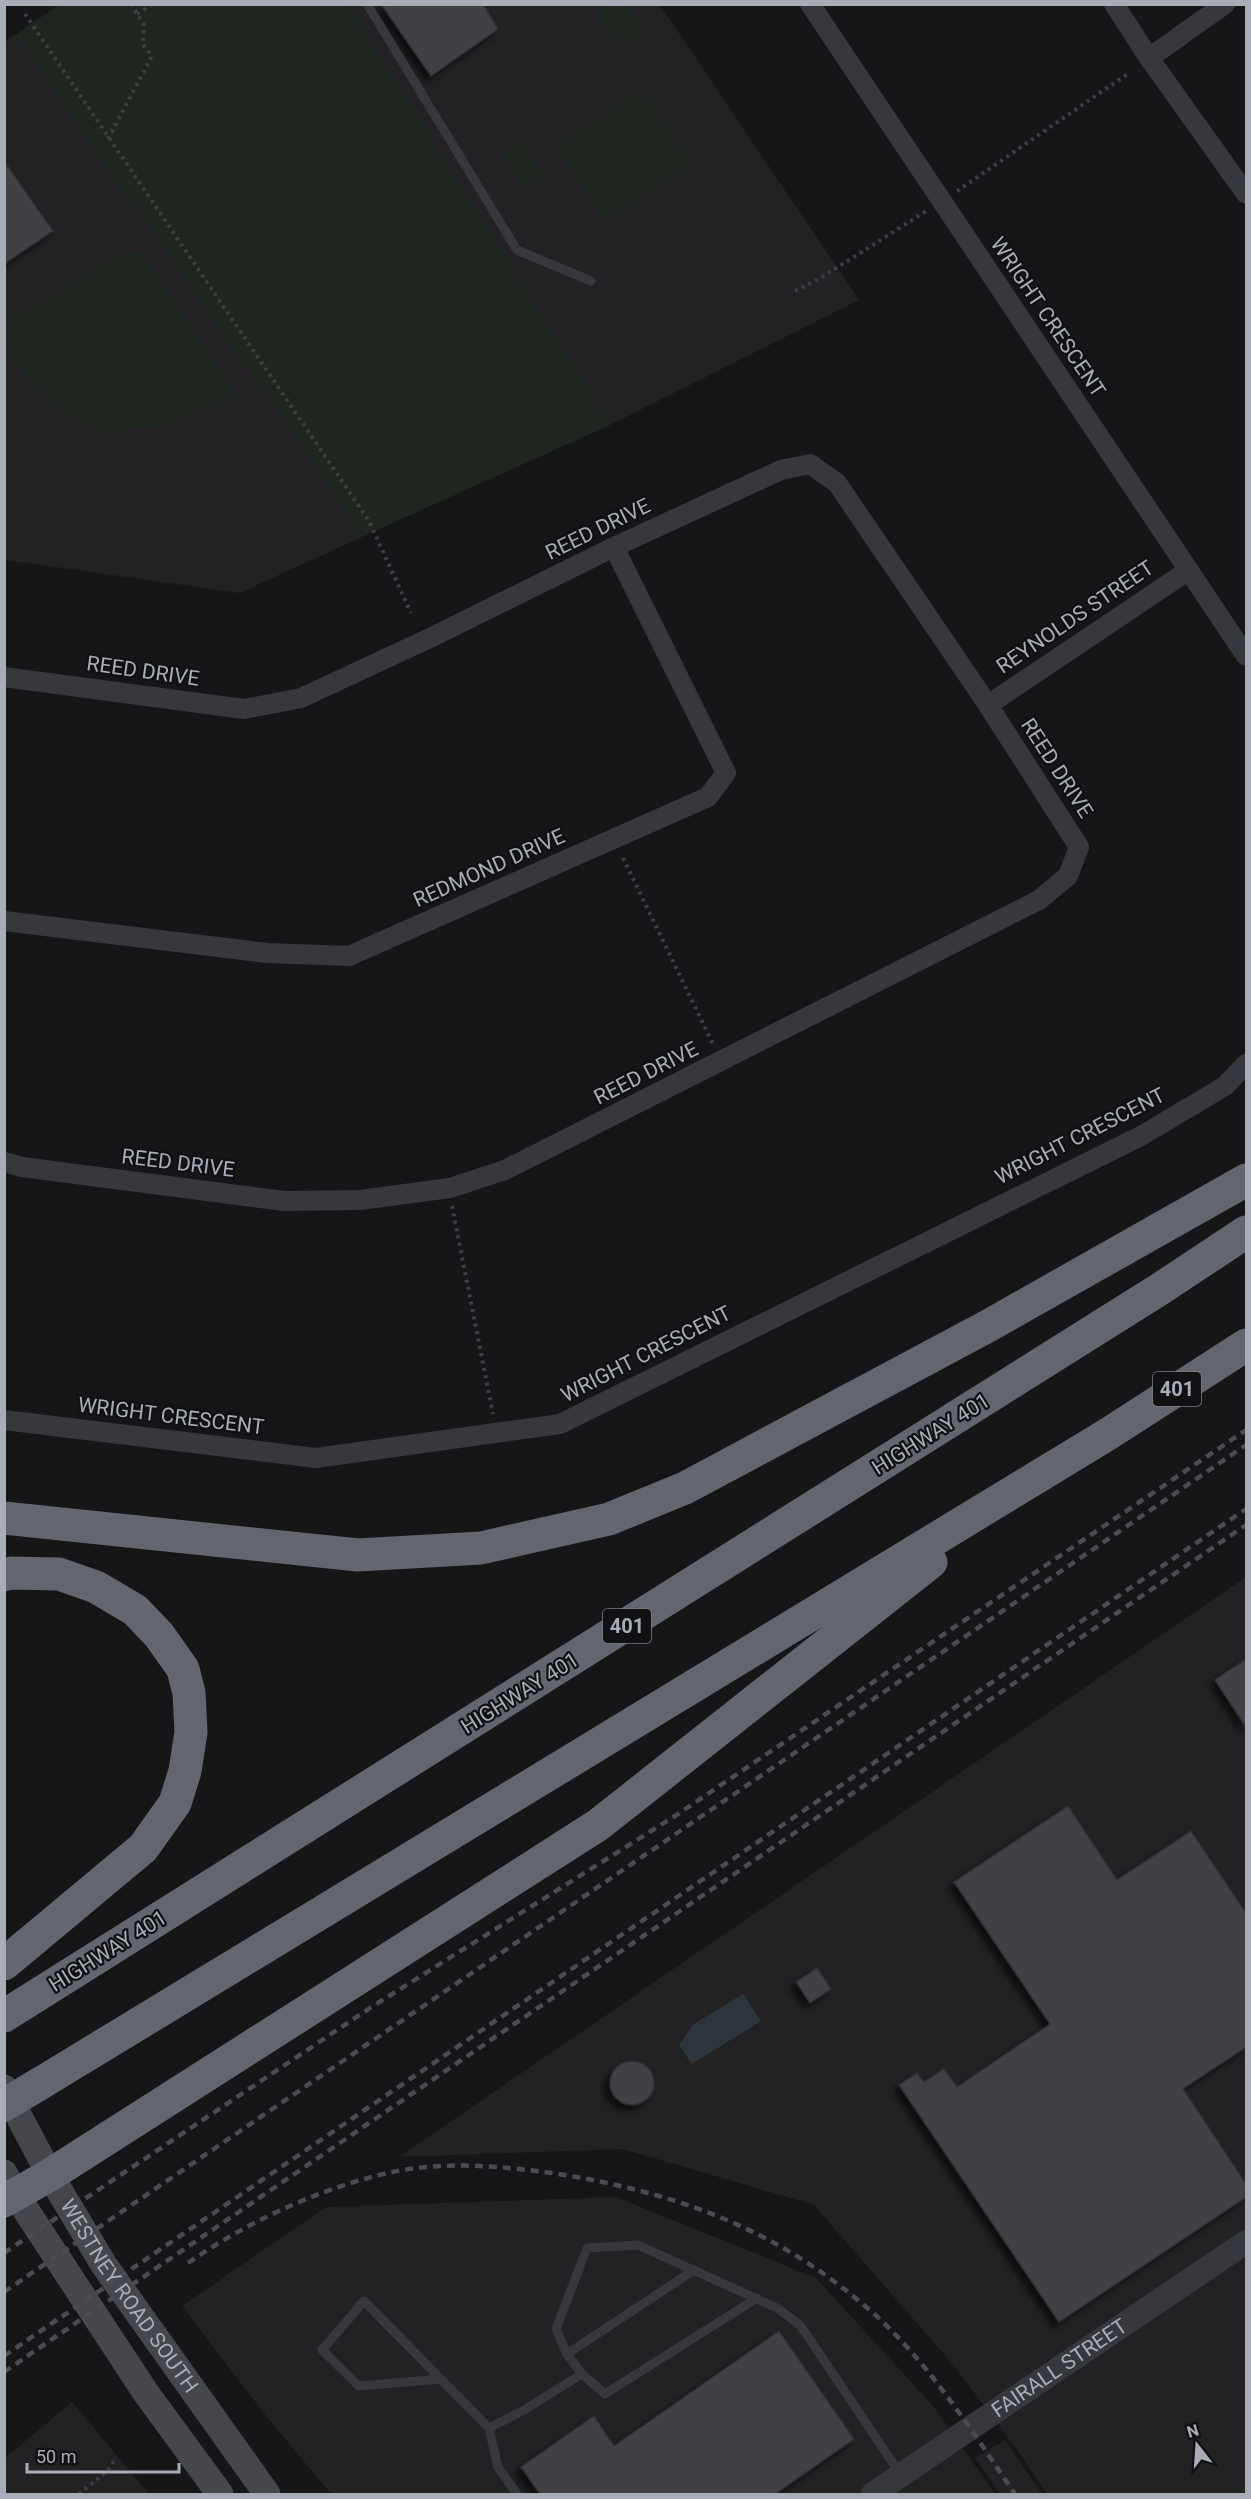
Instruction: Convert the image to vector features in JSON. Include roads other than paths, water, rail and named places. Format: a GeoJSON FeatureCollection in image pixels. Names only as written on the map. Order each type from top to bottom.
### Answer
{"type":"FeatureCollection","features":[{"type":"Feature","properties":{"kind":"highway"},"geometry":{"type":"LineString","coordinates":[[4,1518],[358,1555],[481,1548],[609,1519],[685,1488],[988,1326],[1246,1180]]}},
{"type":"Feature","properties":{"kind":"highway","name":"HIGHWAY 401"},"geometry":{"type":"LineString","coordinates":[[4,2016],[1150,1296],[1246,1232]]}},
{"type":"Feature","properties":{"kind":"highway","name":"401"},"geometry":{"type":"LineString","coordinates":[[4,2105],[1108,1434],[1246,1345]]}},
{"type":"Feature","properties":{"kind":"highway"},"geometry":{"type":"LineString","coordinates":[[8,2190],[50,2175],[598,1826],[938,1556],[1108,1434]]}},
{"type":"Feature","properties":{"kind":"highway"},"geometry":{"type":"LineString","coordinates":[[4,1575],[11,1573],[59,1574],[96,1587],[135,1610],[159,1635],[183,1670],[189,1693],[191,1732],[185,1771],[175,1803],[143,1848],[4,1964]]}},
{"type":"Feature","properties":{"kind":"main road","name":"WESTNEY ROAD SOUTH"},"geometry":{"type":"LineString","coordinates":[[4,2088],[50,2175],[104,2265],[267,2494]]}},
{"type":"Feature","properties":{"kind":"main road","name":"WESTNEY ROAD SOUTH"},"geometry":{"type":"LineString","coordinates":[[8,2190],[146,2393],[220,2494]]}},
{"type":"Feature","properties":{"kind":"street","name":"WRIGHT CRESCENT"},"geometry":{"type":"LineString","coordinates":[[810,4],[1246,657]]}},
{"type":"Feature","properties":{"kind":"street"},"geometry":{"type":"LineString","coordinates":[[1114,4],[1149,58],[1246,194]]}},
{"type":"Feature","properties":{"kind":"street"},"geometry":{"type":"LineString","coordinates":[[1149,58],[1226,4]]}},
{"type":"Feature","properties":{"kind":"street","name":"REED DRIVE"},"geometry":{"type":"LineString","coordinates":[[4,677],[244,709],[301,698],[432,638],[614,547],[781,470],[810,464],[837,483],[988,705],[1079,847],[1068,876],[1040,900],[505,1170],[450,1188],[360,1200],[284,1201],[22,1167],[4,1162]]}},
{"type":"Feature","properties":{"kind":"street","name":"REDMOND DRIVE"},"geometry":{"type":"LineString","coordinates":[[4,921],[267,953],[349,956],[708,797],[726,773],[614,547]]}},
{"type":"Feature","properties":{"kind":"street","name":"REYNOLDS STREET"},"geometry":{"type":"LineString","coordinates":[[988,705],[1189,570]]}},
{"type":"Feature","properties":{"kind":"street","name":"WRIGHT CRESCENT"},"geometry":{"type":"LineString","coordinates":[[4,1420],[316,1458],[560,1424],[1141,1136],[1225,1086],[1246,1064]]}},
{"type":"Feature","properties":{"kind":"street","name":"FAIRALL STREET"},"geometry":{"type":"LineString","coordinates":[[873,2494],[1246,2242]]}},
{"type":"Feature","properties":{"kind":"lane"},"geometry":{"type":"LineString","coordinates":[[367,4],[517,250],[591,281]]}},
{"type":"Feature","properties":{"kind":"lane"},"geometry":{"type":"LineString","coordinates":[[757,2298],[605,2394],[582,2374],[567,2354],[556,2329],[587,2248],[638,2245],[757,2298],[777,2308],[800,2325],[901,2476]]}},
{"type":"Feature","properties":{"kind":"lane"},"geometry":{"type":"LineString","coordinates":[[567,2354],[694,2270]]}},
{"type":"Feature","properties":{"kind":"lane"},"geometry":{"type":"LineString","coordinates":[[441,2379],[358,2386],[322,2350],[364,2301],[489,2427],[498,2467],[517,2494]]}},
{"type":"Feature","properties":{"kind":"lane"},"geometry":{"type":"LineString","coordinates":[[489,2427],[524,2410],[582,2374]]}},
{"type":"Feature","properties":{"kind":"railway"},"geometry":{"type":"LineString","coordinates":[[4,2253],[370,2008],[675,1816],[1246,1430]]}},
{"type":"Feature","properties":{"kind":"railway"},"geometry":{"type":"LineString","coordinates":[[4,2292],[1246,1445]]}},
{"type":"Feature","properties":{"kind":"railway"},"geometry":{"type":"LineString","coordinates":[[4,2356],[1246,1509]]}},
{"type":"Feature","properties":{"kind":"railway"},"geometry":{"type":"LineString","coordinates":[[4,2372],[1246,1525]]}},
{"type":"Feature","properties":{"kind":"railway"},"geometry":{"type":"LineString","coordinates":[[188,2263],[235,2233],[312,2197],[365,2179],[412,2169],[452,2166],[512,2168],[595,2181],[677,2201],[715,2215],[789,2251],[859,2301],[882,2321],[924,2367],[1015,2494]]}}]}
